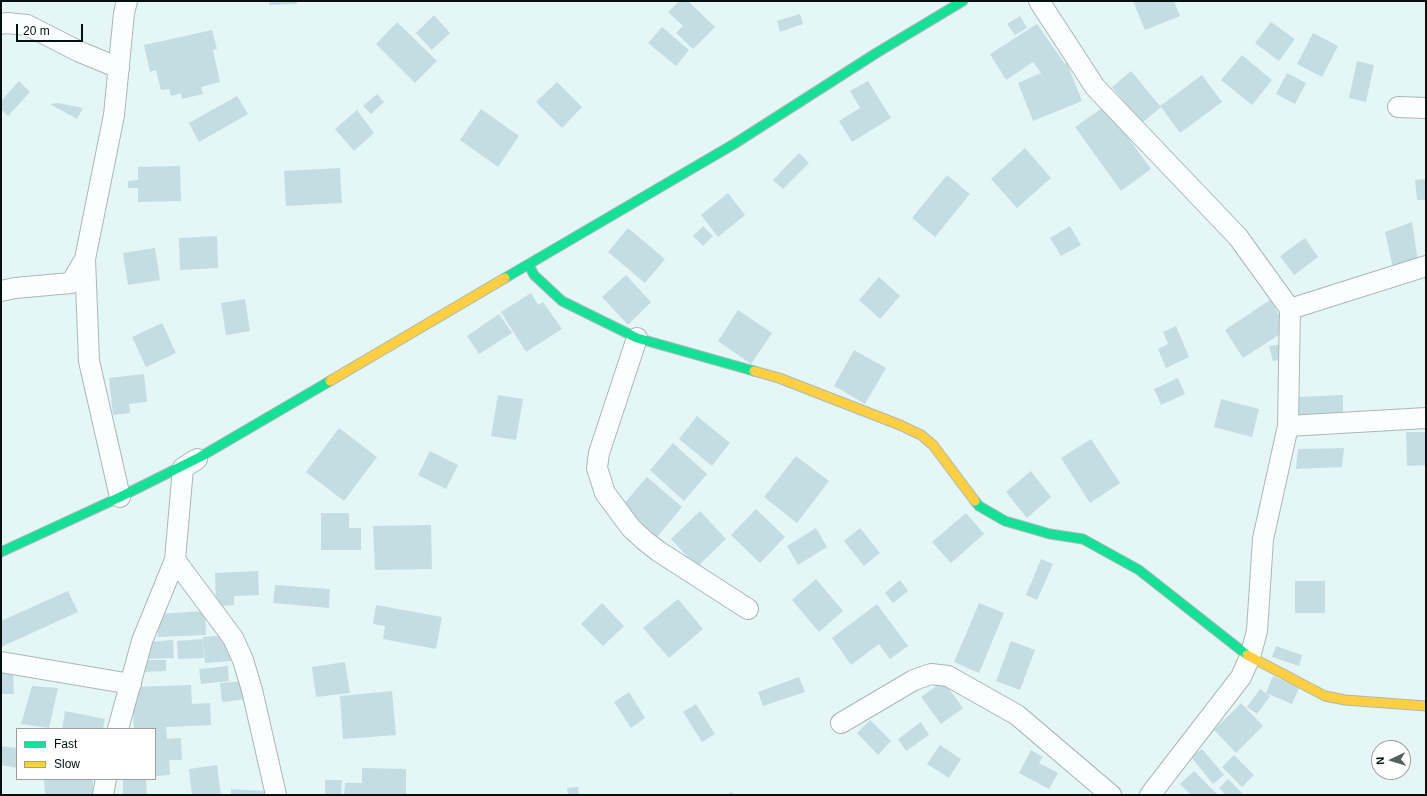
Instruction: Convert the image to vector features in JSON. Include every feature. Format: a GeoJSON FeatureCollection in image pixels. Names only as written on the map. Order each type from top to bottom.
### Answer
{"type":"FeatureCollection","features":[{"type":"Feature","properties":{"kind":"main road"},"geometry":{"type":"LineString","coordinates":[[1,552],[200,457],[734,144],[958,2]]}},
{"type":"Feature","properties":{"kind":"main road"},"geometry":{"type":"LineString","coordinates":[[529,265],[534,275],[562,300],[637,338],[779,378],[900,425],[920,435],[933,445],[979,506],[1005,521],[1050,534],[1083,539],[1102,549],[1139,570],[1250,657],[1326,696],[1345,700],[1426,706]]}},
{"type":"Feature","properties":{"kind":"street"},"geometry":{"type":"LineString","coordinates":[[120,496],[90,361],[85,259],[114,115],[124,13],[127,1]]}},
{"type":"Feature","properties":{"kind":"street"},"geometry":{"type":"LineString","coordinates":[[1039,1],[1096,87],[1238,237],[1290,309],[1288,426],[1263,539],[1257,630],[1250,657],[1241,677],[1150,795]]}},
{"type":"Feature","properties":{"kind":"street"},"geometry":{"type":"LineString","coordinates":[[1,24],[7,23],[27,25],[80,52],[119,68]]}},
{"type":"Feature","properties":{"kind":"street"},"geometry":{"type":"LineString","coordinates":[[1398,107],[1426,108]]}},
{"type":"Feature","properties":{"kind":"street"},"geometry":{"type":"LineString","coordinates":[[71,283],[85,259]]}},
{"type":"Feature","properties":{"kind":"street"},"geometry":{"type":"LineString","coordinates":[[1290,309],[1426,266]]}},
{"type":"Feature","properties":{"kind":"street"},"geometry":{"type":"LineString","coordinates":[[1,291],[15,288],[71,283]]}},
{"type":"Feature","properties":{"kind":"street"},"geometry":{"type":"LineString","coordinates":[[71,283],[87,304]]}},
{"type":"Feature","properties":{"kind":"street"},"geometry":{"type":"LineString","coordinates":[[637,338],[599,453],[597,468],[605,493],[631,528],[644,540],[658,551],[748,608]]}},
{"type":"Feature","properties":{"kind":"street"},"geometry":{"type":"LineString","coordinates":[[1288,426],[1426,418]]}},
{"type":"Feature","properties":{"kind":"street"},"geometry":{"type":"LineString","coordinates":[[118,728],[142,641],[175,560],[184,468],[200,457]]}},
{"type":"Feature","properties":{"kind":"street"},"geometry":{"type":"LineString","coordinates":[[175,560],[234,638],[243,660],[252,690],[276,795]]}},
{"type":"Feature","properties":{"kind":"street"},"geometry":{"type":"LineString","coordinates":[[1,662],[130,684]]}},
{"type":"Feature","properties":{"kind":"street"},"geometry":{"type":"LineString","coordinates":[[841,723],[914,680],[931,674],[948,676],[1017,714],[1111,795]]}},
{"type":"Feature","properties":{"kind":"street"},"geometry":{"type":"LineString","coordinates":[[103,795],[106,780]]}},
{"type":"Feature","properties":{"kind":"building"},"geometry":{"type":"Polygon","coordinates":[[[269,1],[297,1],[297,4],[269,5],[269,1]]]}},
{"type":"Feature","properties":{"kind":"building"},"geometry":{"type":"Polygon","coordinates":[[[679,1],[688,1],[715,27],[693,49],[676,33],[683,26],[668,12],[679,1]]]}},
{"type":"Feature","properties":{"kind":"building"},"geometry":{"type":"Polygon","coordinates":[[[1133,1],[1174,1],[1180,16],[1145,30],[1133,1]]]}},
{"type":"Feature","properties":{"kind":"building"},"geometry":{"type":"Polygon","coordinates":[[[800,14],[803,24],[780,32],[777,21],[800,14]]]}},
{"type":"Feature","properties":{"kind":"building"},"geometry":{"type":"Polygon","coordinates":[[[434,15],[450,33],[432,50],[416,33],[434,15]]]}},
{"type":"Feature","properties":{"kind":"building"},"geometry":{"type":"Polygon","coordinates":[[[1020,16],[1027,28],[1015,35],[1007,24],[1020,16]]]}},
{"type":"Feature","properties":{"kind":"building"},"geometry":{"type":"Polygon","coordinates":[[[397,22],[437,61],[415,83],[376,44],[397,22]]]}},
{"type":"Feature","properties":{"kind":"building"},"geometry":{"type":"Polygon","coordinates":[[[1271,22],[1295,39],[1279,61],[1255,43],[1271,22]]]}},
{"type":"Feature","properties":{"kind":"building"},"geometry":{"type":"Polygon","coordinates":[[[1037,24],[1065,64],[1067,63],[1082,101],[1033,121],[1018,83],[1041,73],[1033,62],[1006,80],[990,54],[1037,24]]]}},
{"type":"Feature","properties":{"kind":"building"},"geometry":{"type":"Polygon","coordinates":[[[662,27],[689,50],[676,66],[648,43],[662,27]]]}},
{"type":"Feature","properties":{"kind":"building"},"geometry":{"type":"Polygon","coordinates":[[[212,30],[217,49],[213,50],[220,82],[201,87],[203,94],[182,99],[181,93],[171,96],[169,89],[161,90],[156,70],[150,72],[144,45],[212,30]]]}},
{"type":"Feature","properties":{"kind":"building"},"geometry":{"type":"Polygon","coordinates":[[[1313,33],[1338,46],[1322,77],[1297,64],[1313,33]]]}},
{"type":"Feature","properties":{"kind":"building"},"geometry":{"type":"Polygon","coordinates":[[[1242,55],[1272,80],[1252,105],[1221,80],[1242,55]]]}},
{"type":"Feature","properties":{"kind":"building"},"geometry":{"type":"Polygon","coordinates":[[[1357,61],[1374,65],[1366,102],[1349,98],[1357,61]]]}},
{"type":"Feature","properties":{"kind":"building"},"geometry":{"type":"Polygon","coordinates":[[[1131,71],[1160,106],[1202,75],[1222,102],[1180,133],[1161,107],[1142,123],[1112,87],[1131,71]]]}},
{"type":"Feature","properties":{"kind":"building"},"geometry":{"type":"Polygon","coordinates":[[[1287,73],[1306,83],[1295,104],[1276,94],[1287,73]]]}},
{"type":"Feature","properties":{"kind":"building"},"geometry":{"type":"Polygon","coordinates":[[[19,81],[30,92],[8,116],[1,109],[1,101],[19,81]]]}},
{"type":"Feature","properties":{"kind":"building"},"geometry":{"type":"Polygon","coordinates":[[[868,81],[891,118],[852,142],[839,121],[860,108],[850,91],[868,81]]]}},
{"type":"Feature","properties":{"kind":"building"},"geometry":{"type":"Polygon","coordinates":[[[557,82],[582,107],[562,128],[536,102],[557,82]]]}},
{"type":"Feature","properties":{"kind":"building"},"geometry":{"type":"Polygon","coordinates":[[[377,94],[384,102],[371,114],[363,106],[377,94]]]}},
{"type":"Feature","properties":{"kind":"building"},"geometry":{"type":"Polygon","coordinates":[[[237,96],[248,114],[199,142],[189,123],[237,96]]]}},
{"type":"Feature","properties":{"kind":"building"},"geometry":{"type":"Polygon","coordinates":[[[58,103],[83,108],[77,119],[50,104],[58,103]]]}},
{"type":"Feature","properties":{"kind":"building"},"geometry":{"type":"Polygon","coordinates":[[[1105,106],[1151,169],[1121,191],[1075,127],[1105,106]]]}},
{"type":"Feature","properties":{"kind":"building"},"geometry":{"type":"Polygon","coordinates":[[[481,109],[519,136],[498,167],[460,140],[481,109]]]}},
{"type":"Feature","properties":{"kind":"building"},"geometry":{"type":"Polygon","coordinates":[[[357,110],[374,133],[354,151],[335,129],[357,110]]]}},
{"type":"Feature","properties":{"kind":"building"},"geometry":{"type":"Polygon","coordinates":[[[1025,148],[1051,178],[1017,208],[991,179],[1025,148]]]}},
{"type":"Feature","properties":{"kind":"building"},"geometry":{"type":"Polygon","coordinates":[[[799,153],[809,163],[783,189],[773,180],[799,153]]]}},
{"type":"Feature","properties":{"kind":"building"},"geometry":{"type":"Polygon","coordinates":[[[180,166],[181,201],[138,202],[138,188],[128,188],[128,181],[138,180],[138,167],[180,166]]]}},
{"type":"Feature","properties":{"kind":"building"},"geometry":{"type":"Polygon","coordinates":[[[340,168],[342,203],[286,206],[284,171],[340,168]]]}},
{"type":"Feature","properties":{"kind":"building"},"geometry":{"type":"Polygon","coordinates":[[[947,175],[970,194],[935,237],[912,218],[947,175]]]}},
{"type":"Feature","properties":{"kind":"building"},"geometry":{"type":"Polygon","coordinates":[[[1426,179],[1426,200],[1417,200],[1415,180],[1426,179]]]}},
{"type":"Feature","properties":{"kind":"building"},"geometry":{"type":"Polygon","coordinates":[[[728,193],[745,215],[718,237],[701,215],[728,193]]]}},
{"type":"Feature","properties":{"kind":"building"},"geometry":{"type":"Polygon","coordinates":[[[1412,222],[1418,261],[1393,268],[1385,232],[1412,222]]]}},
{"type":"Feature","properties":{"kind":"building"},"geometry":{"type":"Polygon","coordinates":[[[703,226],[713,236],[703,246],[693,236],[703,226]]]}},
{"type":"Feature","properties":{"kind":"building"},"geometry":{"type":"Polygon","coordinates":[[[1070,226],[1081,245],[1061,256],[1050,238],[1070,226]]]}},
{"type":"Feature","properties":{"kind":"building"},"geometry":{"type":"Polygon","coordinates":[[[628,228],[665,259],[645,283],[608,252],[628,228]]]}},
{"type":"Feature","properties":{"kind":"building"},"geometry":{"type":"Polygon","coordinates":[[[217,236],[218,268],[180,270],[179,238],[217,236]]]}},
{"type":"Feature","properties":{"kind":"building"},"geometry":{"type":"Polygon","coordinates":[[[1305,238],[1318,257],[1294,275],[1280,256],[1305,238]]]}},
{"type":"Feature","properties":{"kind":"building"},"geometry":{"type":"Polygon","coordinates":[[[155,248],[160,280],[128,285],[123,253],[155,248]]]}},
{"type":"Feature","properties":{"kind":"building"},"geometry":{"type":"Polygon","coordinates":[[[626,275],[651,302],[628,325],[602,297],[626,275]]]}},
{"type":"Feature","properties":{"kind":"building"},"geometry":{"type":"Polygon","coordinates":[[[879,277],[900,296],[880,319],[859,300],[879,277]]]}},
{"type":"Feature","properties":{"kind":"building"},"geometry":{"type":"Polygon","coordinates":[[[531,293],[538,305],[543,302],[562,329],[526,352],[501,312],[531,293]]]}},
{"type":"Feature","properties":{"kind":"building"},"geometry":{"type":"Polygon","coordinates":[[[245,299],[250,331],[226,335],[221,303],[245,299]]]}},
{"type":"Feature","properties":{"kind":"building"},"geometry":{"type":"Polygon","coordinates":[[[1270,300],[1288,329],[1243,358],[1225,330],[1270,300]]]}},
{"type":"Feature","properties":{"kind":"building"},"geometry":{"type":"Polygon","coordinates":[[[738,310],[772,333],[751,364],[718,341],[738,310]]]}},
{"type":"Feature","properties":{"kind":"building"},"geometry":{"type":"Polygon","coordinates":[[[499,314],[512,333],[479,354],[467,336],[499,314]]]}},
{"type":"Feature","properties":{"kind":"building"},"geometry":{"type":"Polygon","coordinates":[[[162,323],[176,353],[146,367],[132,337],[162,323]]]}},
{"type":"Feature","properties":{"kind":"building"},"geometry":{"type":"Polygon","coordinates":[[[1176,326],[1189,357],[1166,368],[1158,349],[1168,344],[1163,332],[1176,326]]]}},
{"type":"Feature","properties":{"kind":"building"},"geometry":{"type":"Polygon","coordinates":[[[1282,344],[1285,359],[1273,361],[1269,346],[1282,344]]]}},
{"type":"Feature","properties":{"kind":"building"},"geometry":{"type":"Polygon","coordinates":[[[854,350],[886,368],[865,404],[834,386],[854,350]]]}},
{"type":"Feature","properties":{"kind":"building"},"geometry":{"type":"Polygon","coordinates":[[[144,374],[147,402],[129,404],[130,413],[113,415],[109,378],[144,374]]]}},
{"type":"Feature","properties":{"kind":"building"},"geometry":{"type":"Polygon","coordinates":[[[1178,378],[1185,394],[1161,405],[1154,389],[1178,378]]]}},
{"type":"Feature","properties":{"kind":"building"},"geometry":{"type":"Polygon","coordinates":[[[498,395],[523,399],[516,440],[491,436],[498,395]]]}},
{"type":"Feature","properties":{"kind":"building"},"geometry":{"type":"Polygon","coordinates":[[[1343,395],[1343,414],[1298,415],[1297,397],[1343,395]]]}},
{"type":"Feature","properties":{"kind":"building"},"geometry":{"type":"Polygon","coordinates":[[[1221,399],[1259,409],[1252,437],[1214,427],[1221,399]]]}},
{"type":"Feature","properties":{"kind":"building"},"geometry":{"type":"Polygon","coordinates":[[[697,416],[730,443],[712,466],[679,439],[697,416]]]}},
{"type":"Feature","properties":{"kind":"building"},"geometry":{"type":"Polygon","coordinates":[[[339,428],[377,457],[344,501],[306,472],[339,428]]]}},
{"type":"Feature","properties":{"kind":"building"},"geometry":{"type":"Polygon","coordinates":[[[1406,432],[1426,432],[1426,465],[1407,466],[1406,432]]]}},
{"type":"Feature","properties":{"kind":"building"},"geometry":{"type":"Polygon","coordinates":[[[1091,439],[1120,483],[1090,503],[1061,458],[1091,439]]]}},
{"type":"Feature","properties":{"kind":"building"},"geometry":{"type":"Polygon","coordinates":[[[673,443],[707,474],[684,501],[650,470],[673,443]]]}},
{"type":"Feature","properties":{"kind":"building"},"geometry":{"type":"Polygon","coordinates":[[[1344,448],[1342,467],[1296,469],[1298,449],[1344,448]]]}},
{"type":"Feature","properties":{"kind":"building"},"geometry":{"type":"Polygon","coordinates":[[[430,451],[458,465],[446,489],[418,475],[430,451]]]}},
{"type":"Feature","properties":{"kind":"building"},"geometry":{"type":"Polygon","coordinates":[[[796,456],[829,481],[797,523],[764,497],[796,456]]]}},
{"type":"Feature","properties":{"kind":"building"},"geometry":{"type":"Polygon","coordinates":[[[1031,471],[1051,497],[1027,518],[1006,492],[1031,471]]]}},
{"type":"Feature","properties":{"kind":"building"},"geometry":{"type":"Polygon","coordinates":[[[647,477],[682,507],[657,537],[622,506],[647,477]]]}},
{"type":"Feature","properties":{"kind":"building"},"geometry":{"type":"Polygon","coordinates":[[[756,509],[785,537],[760,563],[731,535],[756,509]]]}},
{"type":"Feature","properties":{"kind":"building"},"geometry":{"type":"Polygon","coordinates":[[[700,511],[726,539],[697,567],[671,539],[700,511]]]}},
{"type":"Feature","properties":{"kind":"building"},"geometry":{"type":"Polygon","coordinates":[[[321,513],[349,513],[349,528],[361,528],[361,550],[321,550],[321,513]]]}},
{"type":"Feature","properties":{"kind":"building"},"geometry":{"type":"Polygon","coordinates":[[[966,513],[984,534],[951,563],[932,542],[966,513]]]}},
{"type":"Feature","properties":{"kind":"building"},"geometry":{"type":"Polygon","coordinates":[[[431,525],[432,569],[375,570],[373,526],[431,525]]]}},
{"type":"Feature","properties":{"kind":"building"},"geometry":{"type":"Polygon","coordinates":[[[816,528],[827,547],[798,565],[787,546],[816,528]]]}},
{"type":"Feature","properties":{"kind":"building"},"geometry":{"type":"Polygon","coordinates":[[[860,528],[880,553],[864,566],[844,541],[860,528]]]}},
{"type":"Feature","properties":{"kind":"building"},"geometry":{"type":"Polygon","coordinates":[[[1041,559],[1053,564],[1037,600],[1026,595],[1041,559]]]}},
{"type":"Feature","properties":{"kind":"building"},"geometry":{"type":"Polygon","coordinates":[[[258,571],[259,595],[234,596],[234,605],[216,606],[215,573],[258,571]]]}},
{"type":"Feature","properties":{"kind":"building"},"geometry":{"type":"Polygon","coordinates":[[[816,579],[843,611],[819,632],[792,600],[816,579]]]}},
{"type":"Feature","properties":{"kind":"building"},"geometry":{"type":"Polygon","coordinates":[[[900,580],[908,591],[893,603],[885,593],[900,580]]]}},
{"type":"Feature","properties":{"kind":"building"},"geometry":{"type":"Polygon","coordinates":[[[1295,581],[1325,581],[1325,613],[1295,613],[1295,581]]]}},
{"type":"Feature","properties":{"kind":"building"},"geometry":{"type":"Polygon","coordinates":[[[275,585],[330,589],[329,608],[273,603],[275,585]]]}},
{"type":"Feature","properties":{"kind":"building"},"geometry":{"type":"Polygon","coordinates":[[[68,591],[78,612],[1,647],[1,621],[68,591]]]}},
{"type":"Feature","properties":{"kind":"building"},"geometry":{"type":"Polygon","coordinates":[[[678,599],[703,629],[669,658],[643,628],[678,599]]]}},
{"type":"Feature","properties":{"kind":"building"},"geometry":{"type":"Polygon","coordinates":[[[602,603],[624,626],[603,646],[581,624],[602,603]]]}},
{"type":"Feature","properties":{"kind":"building"},"geometry":{"type":"Polygon","coordinates":[[[979,603],[1004,613],[979,673],[954,662],[979,603]]]}},
{"type":"Feature","properties":{"kind":"building"},"geometry":{"type":"Polygon","coordinates":[[[877,604],[908,646],[890,659],[879,644],[851,665],[832,638],[877,604]]]}},
{"type":"Feature","properties":{"kind":"building"},"geometry":{"type":"Polygon","coordinates":[[[376,605],[442,617],[436,649],[383,639],[385,626],[373,624],[376,605]]]}},
{"type":"Feature","properties":{"kind":"building"},"geometry":{"type":"Polygon","coordinates":[[[205,611],[206,635],[158,637],[157,614],[205,611]]]}},
{"type":"Feature","properties":{"kind":"building"},"geometry":{"type":"Polygon","coordinates":[[[230,635],[231,661],[205,663],[203,637],[230,635]]]}},
{"type":"Feature","properties":{"kind":"building"},"geometry":{"type":"Polygon","coordinates":[[[203,639],[204,658],[178,659],[177,641],[203,639]]]}},
{"type":"Feature","properties":{"kind":"building"},"geometry":{"type":"Polygon","coordinates":[[[173,640],[174,658],[148,659],[147,642],[173,640]]]}},
{"type":"Feature","properties":{"kind":"building"},"geometry":{"type":"Polygon","coordinates":[[[1011,641],[1035,650],[1020,690],[996,681],[1011,641]]]}},
{"type":"Feature","properties":{"kind":"building"},"geometry":{"type":"Polygon","coordinates":[[[1276,646],[1302,655],[1299,666],[1272,657],[1276,646]]]}},
{"type":"Feature","properties":{"kind":"building"},"geometry":{"type":"Polygon","coordinates":[[[143,660],[166,660],[166,671],[143,672],[143,660]]]}},
{"type":"Feature","properties":{"kind":"building"},"geometry":{"type":"Polygon","coordinates":[[[345,662],[350,693],[316,697],[312,667],[345,662]]]}},
{"type":"Feature","properties":{"kind":"building"},"geometry":{"type":"Polygon","coordinates":[[[228,666],[229,681],[201,684],[199,669],[228,666]]]}},
{"type":"Feature","properties":{"kind":"building"},"geometry":{"type":"Polygon","coordinates":[[[13,672],[14,694],[1,694],[1,673],[13,672]]]}},
{"type":"Feature","properties":{"kind":"building"},"geometry":{"type":"Polygon","coordinates":[[[1273,676],[1299,688],[1292,704],[1266,693],[1273,676]]]}},
{"type":"Feature","properties":{"kind":"building"},"geometry":{"type":"Polygon","coordinates":[[[799,677],[805,692],[763,706],[758,692],[799,677]]]}},
{"type":"Feature","properties":{"kind":"building"},"geometry":{"type":"Polygon","coordinates":[[[246,681],[248,699],[222,702],[220,683],[246,681]]]}},
{"type":"Feature","properties":{"kind":"building"},"geometry":{"type":"Polygon","coordinates":[[[943,681],[963,708],[941,724],[921,697],[943,681]]]}},
{"type":"Feature","properties":{"kind":"building"},"geometry":{"type":"Polygon","coordinates":[[[191,685],[192,704],[210,703],[211,725],[166,727],[167,739],[181,738],[182,760],[169,760],[170,775],[156,776],[156,728],[134,728],[132,687],[191,685]]]}},
{"type":"Feature","properties":{"kind":"building"},"geometry":{"type":"Polygon","coordinates":[[[32,686],[58,688],[49,728],[21,724],[32,686]]]}},
{"type":"Feature","properties":{"kind":"building"},"geometry":{"type":"Polygon","coordinates":[[[1260,689],[1270,696],[1257,714],[1247,707],[1260,689]]]}},
{"type":"Feature","properties":{"kind":"building"},"geometry":{"type":"Polygon","coordinates":[[[392,691],[396,735],[343,739],[340,696],[392,691]]]}},
{"type":"Feature","properties":{"kind":"building"},"geometry":{"type":"Polygon","coordinates":[[[629,692],[645,718],[631,728],[614,702],[629,692]]]}},
{"type":"Feature","properties":{"kind":"building"},"geometry":{"type":"Polygon","coordinates":[[[1241,703],[1263,726],[1236,753],[1214,730],[1241,703]]]}},
{"type":"Feature","properties":{"kind":"building"},"geometry":{"type":"Polygon","coordinates":[[[696,704],[715,734],[702,742],[683,712],[696,704]]]}},
{"type":"Feature","properties":{"kind":"building"},"geometry":{"type":"Polygon","coordinates":[[[65,711],[105,719],[103,728],[62,728],[65,711]]]}},
{"type":"Feature","properties":{"kind":"building"},"geometry":{"type":"Polygon","coordinates":[[[870,720],[891,741],[878,755],[857,733],[870,720]]]}},
{"type":"Feature","properties":{"kind":"building"},"geometry":{"type":"Polygon","coordinates":[[[921,722],[929,735],[906,751],[898,739],[921,722]]]}},
{"type":"Feature","properties":{"kind":"building"},"geometry":{"type":"Polygon","coordinates":[[[940,745],[961,759],[949,778],[927,764],[940,745]]]}},
{"type":"Feature","properties":{"kind":"building"},"geometry":{"type":"Polygon","coordinates":[[[1,746],[16,748],[16,768],[1,765],[1,746]]]}},
{"type":"Feature","properties":{"kind":"building"},"geometry":{"type":"Polygon","coordinates":[[[1202,749],[1224,775],[1213,784],[1191,757],[1202,749]]]}},
{"type":"Feature","properties":{"kind":"building"},"geometry":{"type":"Polygon","coordinates":[[[1031,750],[1043,757],[1039,763],[1058,773],[1049,789],[1019,773],[1031,750]]]}},
{"type":"Feature","properties":{"kind":"building"},"geometry":{"type":"Polygon","coordinates":[[[1234,755],[1254,775],[1242,787],[1222,767],[1234,755]]]}},
{"type":"Feature","properties":{"kind":"building"},"geometry":{"type":"Polygon","coordinates":[[[217,765],[221,795],[192,795],[189,769],[217,765]]]}},
{"type":"Feature","properties":{"kind":"building"},"geometry":{"type":"Polygon","coordinates":[[[362,768],[406,769],[406,795],[344,795],[345,783],[362,783],[362,768]]]}},
{"type":"Feature","properties":{"kind":"building"},"geometry":{"type":"Polygon","coordinates":[[[1194,771],[1217,794],[1216,795],[1191,795],[1180,784],[1194,771]]]}},
{"type":"Feature","properties":{"kind":"building"},"geometry":{"type":"Polygon","coordinates":[[[1228,779],[1244,795],[1226,795],[1219,788],[1228,779]]]}},
{"type":"Feature","properties":{"kind":"building"},"geometry":{"type":"Polygon","coordinates":[[[44,780],[93,780],[93,795],[45,795],[44,780]]]}},
{"type":"Feature","properties":{"kind":"building"},"geometry":{"type":"Polygon","coordinates":[[[123,780],[146,780],[147,795],[123,795],[123,780]]]}},
{"type":"Feature","properties":{"kind":"building"},"geometry":{"type":"Polygon","coordinates":[[[325,780],[342,780],[341,795],[325,795],[325,780]]]}},
{"type":"Feature","properties":{"kind":"building"},"geometry":{"type":"Polygon","coordinates":[[[578,787],[579,795],[568,795],[567,788],[578,787]]]}},
{"type":"Feature","properties":{"kind":"building"},"geometry":{"type":"Polygon","coordinates":[[[231,789],[265,791],[265,795],[231,795],[231,789]]]}},
{"type":"Feature","properties":{"kind":"building"},"geometry":{"type":"Polygon","coordinates":[[[730,792],[737,795],[728,795],[730,792]]]}},
{"type":"Feature","properties":{"kind":"traffic: fast"},"geometry":{"type":"LineString","coordinates":[[505,278],[734,144],[878,52],[963,1]]}},
{"type":"Feature","properties":{"kind":"traffic: fast"},"geometry":{"type":"LineString","coordinates":[[529,265],[534,275],[562,301],[637,338],[754,371]]}},
{"type":"Feature","properties":{"kind":"traffic: fast"},"geometry":{"type":"LineString","coordinates":[[1,552],[120,497],[200,457],[330,381]]}},
{"type":"Feature","properties":{"kind":"traffic: fast"},"geometry":{"type":"LineString","coordinates":[[975,501],[979,506],[1005,521],[1050,534],[1083,539],[1139,570],[1247,655]]}},
{"type":"Feature","properties":{"kind":"traffic: slow"},"geometry":{"type":"LineString","coordinates":[[330,381],[505,278]]}},
{"type":"Feature","properties":{"kind":"traffic: slow"},"geometry":{"type":"LineString","coordinates":[[754,371],[779,378],[900,425],[921,435],[933,445],[975,501]]}},
{"type":"Feature","properties":{"kind":"traffic: slow"},"geometry":{"type":"LineString","coordinates":[[1247,655],[1325,696],[1345,700],[1426,706]]}}]}
